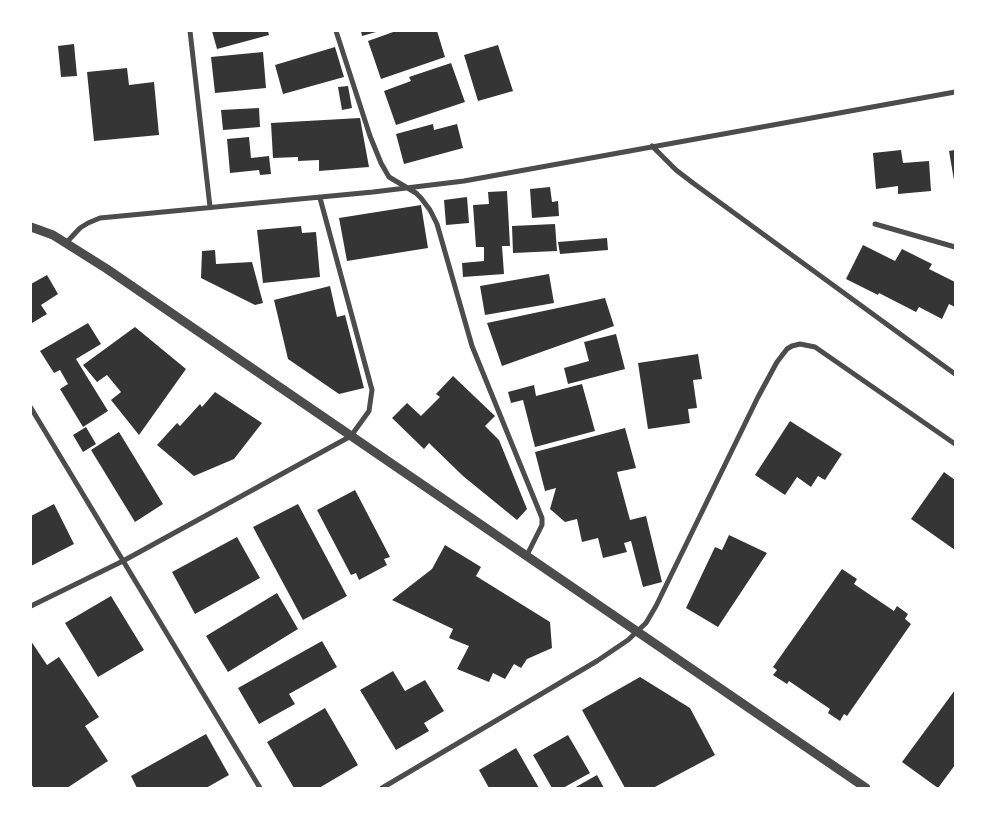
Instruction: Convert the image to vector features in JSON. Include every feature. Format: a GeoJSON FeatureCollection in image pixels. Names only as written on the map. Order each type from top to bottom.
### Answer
{"type":"FeatureCollection","features":[{"type":"Feature","properties":{"kind":"street"},"geometry":{"type":"LineString","coordinates":[[190,31],[210,207]]}},
{"type":"Feature","properties":{"kind":"street"},"geometry":{"type":"LineString","coordinates":[[336,31],[370,136],[381,162],[389,177],[416,193],[424,201],[437,224],[472,346],[542,518],[542,524],[527,555]]}},
{"type":"Feature","properties":{"kind":"street"},"geometry":{"type":"LineString","coordinates":[[66,243],[88,222],[100,218],[320,198],[501,175],[955,92]]}},
{"type":"Feature","properties":{"kind":"street"},"geometry":{"type":"LineString","coordinates":[[652,146],[693,184],[955,374]]}},
{"type":"Feature","properties":{"kind":"street"},"geometry":{"type":"LineString","coordinates":[[31,606],[123,560],[351,436],[369,411],[372,390],[320,198]]}},
{"type":"Feature","properties":{"kind":"street"},"geometry":{"type":"LineString","coordinates":[[875,224],[955,247]]}},
{"type":"Feature","properties":{"kind":"street"},"geometry":{"type":"LineString","coordinates":[[31,227],[48,233],[107,269],[866,788]]}},
{"type":"Feature","properties":{"kind":"street"},"geometry":{"type":"LineString","coordinates":[[382,788],[598,661],[628,640],[646,623],[776,362],[787,349],[800,344],[815,347],[955,444]]}},
{"type":"Feature","properties":{"kind":"street"},"geometry":{"type":"LineString","coordinates":[[31,408],[260,788]]}},
{"type":"Feature","properties":{"kind":"building"},"geometry":{"type":"Polygon","coordinates":[[[212,31],[268,31],[269,35],[217,49],[212,31]]]}},
{"type":"Feature","properties":{"kind":"building"},"geometry":{"type":"Polygon","coordinates":[[[361,31],[376,31],[376,32],[362,36],[361,31]]]}},
{"type":"Feature","properties":{"kind":"building"},"geometry":{"type":"Polygon","coordinates":[[[396,31],[437,31],[445,57],[381,79],[368,41],[396,31]]]}},
{"type":"Feature","properties":{"kind":"building"},"geometry":{"type":"Polygon","coordinates":[[[74,44],[77,76],[61,77],[58,46],[74,44]]]}},
{"type":"Feature","properties":{"kind":"building"},"geometry":{"type":"Polygon","coordinates":[[[498,45],[513,91],[478,101],[464,55],[498,45]]]}},
{"type":"Feature","properties":{"kind":"building"},"geometry":{"type":"Polygon","coordinates":[[[335,47],[344,77],[283,94],[275,65],[335,47]]]}},
{"type":"Feature","properties":{"kind":"building"},"geometry":{"type":"Polygon","coordinates":[[[263,52],[266,88],[215,93],[211,57],[263,52]]]}},
{"type":"Feature","properties":{"kind":"building"},"geometry":{"type":"Polygon","coordinates":[[[451,63],[465,102],[396,125],[384,91],[411,81],[409,77],[451,63]]]}},
{"type":"Feature","properties":{"kind":"building"},"geometry":{"type":"Polygon","coordinates":[[[127,68],[129,85],[154,82],[159,135],[94,141],[87,72],[127,68]]]}},
{"type":"Feature","properties":{"kind":"building"},"geometry":{"type":"Polygon","coordinates":[[[348,86],[352,108],[342,110],[338,87],[348,86]]]}},
{"type":"Feature","properties":{"kind":"building"},"geometry":{"type":"Polygon","coordinates":[[[259,108],[260,127],[223,130],[221,110],[259,108]]]}},
{"type":"Feature","properties":{"kind":"building"},"geometry":{"type":"Polygon","coordinates":[[[360,118],[369,167],[319,171],[319,160],[298,161],[298,157],[273,158],[271,123],[360,118]]]}},
{"type":"Feature","properties":{"kind":"building"},"geometry":{"type":"Polygon","coordinates":[[[433,124],[434,130],[457,124],[463,148],[404,164],[396,134],[433,124]]]}},
{"type":"Feature","properties":{"kind":"building"},"geometry":{"type":"Polygon","coordinates":[[[249,137],[251,158],[269,156],[271,174],[260,175],[259,170],[230,173],[227,139],[249,137]]]}},
{"type":"Feature","properties":{"kind":"building"},"geometry":{"type":"Polygon","coordinates":[[[901,150],[903,163],[929,161],[931,191],[898,194],[898,186],[876,189],[873,153],[901,150]]]}},
{"type":"Feature","properties":{"kind":"building"},"geometry":{"type":"Polygon","coordinates":[[[955,150],[955,180],[954,180],[949,151],[955,150]]]}},
{"type":"Feature","properties":{"kind":"building"},"geometry":{"type":"Polygon","coordinates":[[[550,187],[552,202],[558,201],[559,216],[532,218],[530,189],[550,187]]]}},
{"type":"Feature","properties":{"kind":"building"},"geometry":{"type":"Polygon","coordinates":[[[507,191],[510,246],[502,246],[504,274],[463,277],[462,263],[484,261],[484,247],[476,247],[473,205],[489,204],[488,192],[507,191]]]}},
{"type":"Feature","properties":{"kind":"building"},"geometry":{"type":"Polygon","coordinates":[[[467,197],[469,223],[446,225],[444,200],[467,197]]]}},
{"type":"Feature","properties":{"kind":"building"},"geometry":{"type":"Polygon","coordinates":[[[421,205],[428,248],[347,261],[339,218],[421,205]]]}},
{"type":"Feature","properties":{"kind":"building"},"geometry":{"type":"Polygon","coordinates":[[[555,224],[557,251],[513,253],[512,226],[555,224]]]}},
{"type":"Feature","properties":{"kind":"building"},"geometry":{"type":"Polygon","coordinates":[[[301,226],[302,233],[316,232],[320,277],[263,283],[257,230],[301,226]]]}},
{"type":"Feature","properties":{"kind":"building"},"geometry":{"type":"Polygon","coordinates":[[[607,238],[608,250],[560,254],[558,242],[607,238]]]}},
{"type":"Feature","properties":{"kind":"building"},"geometry":{"type":"Polygon","coordinates":[[[863,245],[895,261],[902,249],[932,264],[929,269],[955,282],[955,307],[949,304],[942,319],[919,307],[916,312],[846,279],[863,245]]]}},
{"type":"Feature","properties":{"kind":"building"},"geometry":{"type":"Polygon","coordinates":[[[215,250],[216,264],[252,262],[263,303],[255,305],[201,278],[202,251],[215,250]]]}},
{"type":"Feature","properties":{"kind":"building"},"geometry":{"type":"Polygon","coordinates":[[[549,274],[554,303],[485,315],[480,286],[549,274]]]}},
{"type":"Feature","properties":{"kind":"building"},"geometry":{"type":"Polygon","coordinates":[[[47,275],[58,294],[41,305],[47,314],[32,323],[31,284],[47,275]]]}},
{"type":"Feature","properties":{"kind":"building"},"geometry":{"type":"Polygon","coordinates":[[[330,286],[337,317],[345,315],[364,388],[339,394],[288,359],[274,300],[330,286]]]}},
{"type":"Feature","properties":{"kind":"building"},"geometry":{"type":"Polygon","coordinates":[[[605,298],[614,326],[502,366],[487,323],[605,298]]]}},
{"type":"Feature","properties":{"kind":"building"},"geometry":{"type":"Polygon","coordinates":[[[88,323],[101,344],[76,359],[108,411],[83,427],[60,389],[68,384],[60,370],[54,373],[40,351],[88,323]]]}},
{"type":"Feature","properties":{"kind":"building"},"geometry":{"type":"Polygon","coordinates":[[[135,327],[186,369],[139,435],[111,400],[121,392],[107,375],[97,382],[83,365],[135,327]]]}},
{"type":"Feature","properties":{"kind":"building"},"geometry":{"type":"Polygon","coordinates":[[[616,334],[625,369],[568,384],[564,368],[589,361],[584,342],[616,334]]]}},
{"type":"Feature","properties":{"kind":"building"},"geometry":{"type":"Polygon","coordinates":[[[698,354],[702,379],[693,380],[697,408],[688,409],[690,423],[648,429],[638,363],[698,354]]]}},
{"type":"Feature","properties":{"kind":"building"},"geometry":{"type":"Polygon","coordinates":[[[453,376],[495,416],[485,426],[499,440],[527,509],[517,520],[463,476],[429,443],[424,449],[392,418],[407,403],[421,416],[440,397],[436,394],[453,376]]]}},
{"type":"Feature","properties":{"kind":"building"},"geometry":{"type":"Polygon","coordinates":[[[582,384],[595,431],[535,447],[523,400],[511,403],[508,392],[534,385],[536,396],[582,384]]]}},
{"type":"Feature","properties":{"kind":"building"},"geometry":{"type":"Polygon","coordinates":[[[215,392],[262,423],[234,459],[194,476],[157,445],[177,423],[180,426],[200,404],[202,407],[215,392]]]}},
{"type":"Feature","properties":{"kind":"building"},"geometry":{"type":"Polygon","coordinates":[[[790,421],[842,454],[825,480],[818,476],[811,487],[797,477],[785,495],[755,475],[790,421]]]}},
{"type":"Feature","properties":{"kind":"building"},"geometry":{"type":"Polygon","coordinates":[[[86,427],[96,444],[83,452],[73,435],[86,427]]]}},
{"type":"Feature","properties":{"kind":"building"},"geometry":{"type":"Polygon","coordinates":[[[625,428],[636,468],[617,472],[630,520],[646,516],[662,582],[643,587],[631,541],[624,543],[627,552],[603,558],[598,538],[582,542],[577,519],[565,522],[550,509],[556,488],[545,491],[535,452],[625,428]]]}},
{"type":"Feature","properties":{"kind":"building"},"geometry":{"type":"Polygon","coordinates":[[[119,432],[163,504],[135,522],[91,450],[119,432]]]}},
{"type":"Feature","properties":{"kind":"building"},"geometry":{"type":"Polygon","coordinates":[[[944,472],[955,480],[955,550],[911,519],[944,472]]]}},
{"type":"Feature","properties":{"kind":"building"},"geometry":{"type":"Polygon","coordinates":[[[355,490],[390,557],[384,559],[387,565],[359,580],[356,573],[351,575],[317,510],[355,490]]]}},
{"type":"Feature","properties":{"kind":"building"},"geometry":{"type":"Polygon","coordinates":[[[54,504],[74,544],[31,566],[31,516],[54,504]]]}},
{"type":"Feature","properties":{"kind":"building"},"geometry":{"type":"Polygon","coordinates":[[[298,504],[347,596],[303,620],[253,527],[298,504]]]}},
{"type":"Feature","properties":{"kind":"building"},"geometry":{"type":"Polygon","coordinates":[[[729,535],[767,553],[718,627],[686,608],[715,547],[722,550],[729,535]]]}},
{"type":"Feature","properties":{"kind":"building"},"geometry":{"type":"Polygon","coordinates":[[[237,537],[260,578],[195,614],[172,572],[237,537]]]}},
{"type":"Feature","properties":{"kind":"building"},"geometry":{"type":"Polygon","coordinates":[[[445,545],[481,567],[476,576],[550,622],[552,648],[527,659],[521,668],[514,664],[505,679],[493,673],[489,682],[457,669],[469,646],[449,638],[453,629],[392,600],[432,569],[445,545]]]}},
{"type":"Feature","properties":{"kind":"building"},"geometry":{"type":"Polygon","coordinates":[[[842,569],[857,579],[854,584],[894,611],[897,606],[908,614],[905,619],[911,624],[847,716],[844,714],[840,721],[828,713],[830,709],[789,681],[787,684],[773,675],[777,670],[773,667],[842,569]]]}},
{"type":"Feature","properties":{"kind":"building"},"geometry":{"type":"Polygon","coordinates":[[[277,593],[298,629],[228,672],[206,636],[277,593]]]}},
{"type":"Feature","properties":{"kind":"building"},"geometry":{"type":"Polygon","coordinates":[[[111,596],[144,650],[98,677],[65,623],[111,596]]]}},
{"type":"Feature","properties":{"kind":"building"},"geometry":{"type":"Polygon","coordinates":[[[31,641],[47,665],[59,657],[99,717],[85,726],[108,761],[67,788],[34,788],[31,784],[31,641]]]}},
{"type":"Feature","properties":{"kind":"building"},"geometry":{"type":"Polygon","coordinates":[[[322,641],[337,667],[289,694],[295,704],[259,724],[238,688],[322,641]]]}},
{"type":"Feature","properties":{"kind":"building"},"geometry":{"type":"Polygon","coordinates":[[[393,671],[405,691],[425,680],[444,711],[424,723],[429,731],[396,750],[360,690],[393,671]]]}},
{"type":"Feature","properties":{"kind":"building"},"geometry":{"type":"Polygon","coordinates":[[[640,677],[690,708],[715,755],[653,788],[625,788],[582,710],[640,677]]]}},
{"type":"Feature","properties":{"kind":"building"},"geometry":{"type":"Polygon","coordinates":[[[955,690],[955,765],[938,788],[902,762],[955,690]]]}},
{"type":"Feature","properties":{"kind":"building"},"geometry":{"type":"Polygon","coordinates":[[[325,708],[358,765],[319,788],[294,788],[267,742],[325,708]]]}},
{"type":"Feature","properties":{"kind":"building"},"geometry":{"type":"Polygon","coordinates":[[[206,734],[229,775],[206,788],[137,788],[131,776],[206,734]]]}},
{"type":"Feature","properties":{"kind":"building"},"geometry":{"type":"Polygon","coordinates":[[[568,735],[590,773],[563,788],[552,788],[533,755],[568,735]]]}},
{"type":"Feature","properties":{"kind":"building"},"geometry":{"type":"Polygon","coordinates":[[[516,748],[539,788],[489,788],[479,770],[516,748]]]}},
{"type":"Feature","properties":{"kind":"building"},"geometry":{"type":"Polygon","coordinates":[[[597,775],[604,788],[574,788],[597,775]]]}}]}
